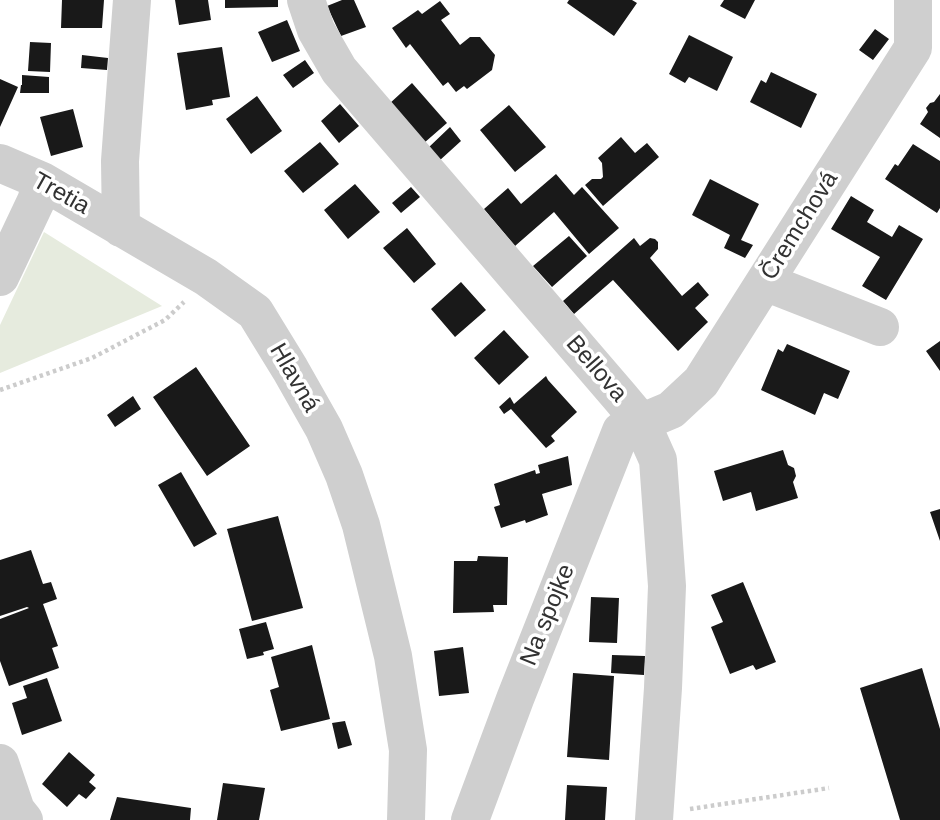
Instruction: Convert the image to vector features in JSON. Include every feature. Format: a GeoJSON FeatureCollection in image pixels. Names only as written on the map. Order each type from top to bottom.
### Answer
{"type":"FeatureCollection","features":[{"type":"Feature","properties":{"kind":"street"},"geometry":{"type":"LineString","coordinates":[[121,228],[120,161],[132,0]]}},
{"type":"Feature","properties":{"kind":"street","name":"Bellova"},"geometry":{"type":"LineString","coordinates":[[306,0],[316,30],[339,70],[641,422],[658,460],[667,586],[655,817]]}},
{"type":"Feature","properties":{"kind":"street","name":"Čremchová"},"geometry":{"type":"LineString","coordinates":[[641,422],[671,410],[701,382],[913,48],[913,0]]}},
{"type":"Feature","properties":{"kind":"street","name":"Tretia"},"geometry":{"type":"LineString","coordinates":[[0,163],[42,181],[121,228]]}},
{"type":"Feature","properties":{"kind":"street"},"geometry":{"type":"LineString","coordinates":[[0,277],[36,201],[42,181]]}},
{"type":"Feature","properties":{"kind":"street","name":"Hlavná"},"geometry":{"type":"LineString","coordinates":[[121,228],[190,268],[255,312],[324,429],[344,474],[361,526],[393,656],[408,750],[406,820]]}},
{"type":"Feature","properties":{"kind":"street"},"geometry":{"type":"LineString","coordinates":[[765,282],[880,327]]}},
{"type":"Feature","properties":{"kind":"street","name":"Na spojke"},"geometry":{"type":"LineString","coordinates":[[470,820],[621,431],[641,422]]}},
{"type":"Feature","properties":{"kind":"street"},"geometry":{"type":"LineString","coordinates":[[0,763],[16,810],[24,820]]}},
{"type":"Feature","properties":{"kind":"path"},"geometry":{"type":"LineString","coordinates":[[0,390],[92,358],[165,320]]}},
{"type":"Feature","properties":{"kind":"path"},"geometry":{"type":"LineString","coordinates":[[655,817],[829,788]]}},
{"type":"Feature","properties":{"kind":"shaded area"},"geometry":{"type":"Polygon","coordinates":[[[44,232],[162,306],[0,373],[0,325],[44,232]]]}},
{"type":"Feature","properties":{"kind":"building"},"geometry":{"type":"Polygon","coordinates":[[[62,0],[104,0],[102,28],[61,28],[62,0]]]}},
{"type":"Feature","properties":{"kind":"building"},"geometry":{"type":"Polygon","coordinates":[[[175,0],[208,0],[211,20],[179,25],[175,0]]]}},
{"type":"Feature","properties":{"kind":"building"},"geometry":{"type":"Polygon","coordinates":[[[225,0],[278,0],[278,7],[225,8],[225,0]]]}},
{"type":"Feature","properties":{"kind":"building"},"geometry":{"type":"Polygon","coordinates":[[[342,0],[354,0],[366,27],[341,36],[327,6],[342,0]]]}},
{"type":"Feature","properties":{"kind":"building"},"geometry":{"type":"Polygon","coordinates":[[[569,0],[632,0],[637,3],[614,36],[567,3],[569,0]]]}},
{"type":"Feature","properties":{"kind":"building"},"geometry":{"type":"Polygon","coordinates":[[[724,0],[755,0],[745,19],[720,6],[724,0]]]}},
{"type":"Feature","properties":{"kind":"building"},"geometry":{"type":"Polygon","coordinates":[[[440,1],[450,14],[441,20],[460,45],[470,37],[480,37],[495,55],[492,70],[467,89],[464,86],[456,92],[448,82],[443,86],[410,44],[406,48],[392,28],[418,10],[422,14],[440,1]]]}},
{"type":"Feature","properties":{"kind":"building"},"geometry":{"type":"Polygon","coordinates":[[[287,20],[300,51],[272,62],[258,32],[287,20]]]}},
{"type":"Feature","properties":{"kind":"building"},"geometry":{"type":"Polygon","coordinates":[[[875,29],[889,39],[873,60],[859,50],[875,29]]]}},
{"type":"Feature","properties":{"kind":"building"},"geometry":{"type":"Polygon","coordinates":[[[689,35],[733,57],[717,91],[689,77],[685,83],[669,74],[689,35]]]}},
{"type":"Feature","properties":{"kind":"building"},"geometry":{"type":"Polygon","coordinates":[[[30,42],[51,43],[50,72],[28,71],[30,42]]]}},
{"type":"Feature","properties":{"kind":"building"},"geometry":{"type":"Polygon","coordinates":[[[222,47],[230,97],[212,100],[213,105],[186,110],[177,53],[222,47]]]}},
{"type":"Feature","properties":{"kind":"building"},"geometry":{"type":"Polygon","coordinates":[[[82,55],[108,58],[107,70],[81,68],[82,55]]]}},
{"type":"Feature","properties":{"kind":"building"},"geometry":{"type":"Polygon","coordinates":[[[305,60],[314,73],[293,88],[283,75],[305,60]]]}},
{"type":"Feature","properties":{"kind":"building"},"geometry":{"type":"Polygon","coordinates":[[[771,72],[817,94],[801,128],[750,102],[761,80],[766,83],[771,72]]]}},
{"type":"Feature","properties":{"kind":"building"},"geometry":{"type":"Polygon","coordinates":[[[22,75],[49,77],[49,93],[20,93],[22,75]]]}},
{"type":"Feature","properties":{"kind":"building"},"geometry":{"type":"Polygon","coordinates":[[[0,79],[18,87],[0,127],[0,79]]]}},
{"type":"Feature","properties":{"kind":"building"},"geometry":{"type":"Polygon","coordinates":[[[412,83],[447,123],[424,143],[389,104],[412,83]]]}},
{"type":"Feature","properties":{"kind":"building"},"geometry":{"type":"Polygon","coordinates":[[[940,94],[940,138],[920,124],[928,112],[926,108],[940,94]]]}},
{"type":"Feature","properties":{"kind":"building"},"geometry":{"type":"Polygon","coordinates":[[[257,96],[282,131],[251,154],[226,119],[257,96]]]}},
{"type":"Feature","properties":{"kind":"building"},"geometry":{"type":"Polygon","coordinates":[[[340,104],[359,126],[339,143],[321,121],[340,104]]]}},
{"type":"Feature","properties":{"kind":"building"},"geometry":{"type":"Polygon","coordinates":[[[509,105],[546,147],[515,172],[480,130],[509,105]]]}},
{"type":"Feature","properties":{"kind":"building"},"geometry":{"type":"Polygon","coordinates":[[[73,109],[83,147],[51,156],[40,117],[73,109]]]}},
{"type":"Feature","properties":{"kind":"building"},"geometry":{"type":"Polygon","coordinates":[[[450,127],[461,141],[439,161],[428,148],[450,127]]]}},
{"type":"Feature","properties":{"kind":"building"},"geometry":{"type":"Polygon","coordinates":[[[621,137],[635,153],[647,143],[659,157],[603,206],[585,185],[592,179],[603,177],[602,163],[598,158],[621,137]]]}},
{"type":"Feature","properties":{"kind":"building"},"geometry":{"type":"Polygon","coordinates":[[[320,142],[339,164],[303,193],[284,171],[320,142]]]}},
{"type":"Feature","properties":{"kind":"building"},"geometry":{"type":"Polygon","coordinates":[[[913,144],[940,161],[940,208],[937,213],[885,179],[913,144]]]}},
{"type":"Feature","properties":{"kind":"building"},"geometry":{"type":"Polygon","coordinates":[[[556,174],[574,195],[582,187],[619,228],[589,254],[554,212],[515,246],[484,209],[508,188],[521,204],[556,174]]]}},
{"type":"Feature","properties":{"kind":"building"},"geometry":{"type":"Polygon","coordinates":[[[710,179],[759,204],[741,240],[753,245],[745,258],[724,248],[730,235],[692,215],[710,179]]]}},
{"type":"Feature","properties":{"kind":"building"},"geometry":{"type":"Polygon","coordinates":[[[355,184],[380,212],[348,239],[324,210],[355,184]]]}},
{"type":"Feature","properties":{"kind":"building"},"geometry":{"type":"Polygon","coordinates":[[[411,187],[420,197],[401,213],[392,203],[411,187]]]}},
{"type":"Feature","properties":{"kind":"building"},"geometry":{"type":"Polygon","coordinates":[[[851,196],[874,210],[867,222],[892,237],[899,225],[923,239],[886,300],[862,286],[880,257],[831,229],[851,196]]]}},
{"type":"Feature","properties":{"kind":"building"},"geometry":{"type":"Polygon","coordinates":[[[407,228],[436,264],[414,283],[383,248],[407,228]]]}},
{"type":"Feature","properties":{"kind":"building"},"geometry":{"type":"Polygon","coordinates":[[[569,236],[587,256],[552,287],[533,266],[569,236]]]}},
{"type":"Feature","properties":{"kind":"building"},"geometry":{"type":"Polygon","coordinates":[[[634,238],[640,246],[650,238],[658,242],[658,249],[650,258],[682,296],[698,282],[709,295],[695,308],[708,322],[678,351],[613,280],[574,314],[563,301],[634,238]]]}},
{"type":"Feature","properties":{"kind":"building"},"geometry":{"type":"Polygon","coordinates":[[[461,282],[486,310],[455,337],[431,309],[461,282]]]}},
{"type":"Feature","properties":{"kind":"building"},"geometry":{"type":"Polygon","coordinates":[[[504,330],[529,357],[499,385],[474,358],[504,330]]]}},
{"type":"Feature","properties":{"kind":"building"},"geometry":{"type":"Polygon","coordinates":[[[940,341],[940,371],[926,351],[940,341]]]}},
{"type":"Feature","properties":{"kind":"building"},"geometry":{"type":"Polygon","coordinates":[[[787,344],[850,371],[838,399],[824,393],[815,415],[761,390],[778,349],[783,352],[787,344]]]}},
{"type":"Feature","properties":{"kind":"building"},"geometry":{"type":"Polygon","coordinates":[[[196,367],[250,446],[207,476],[153,397],[196,367]]]}},
{"type":"Feature","properties":{"kind":"building"},"geometry":{"type":"Polygon","coordinates":[[[546,376],[577,412],[551,436],[555,441],[546,448],[511,409],[504,414],[499,407],[510,397],[514,404],[546,376]]]}},
{"type":"Feature","properties":{"kind":"building"},"geometry":{"type":"Polygon","coordinates":[[[133,396],[141,409],[115,427],[107,415],[133,396]]]}},
{"type":"Feature","properties":{"kind":"building"},"geometry":{"type":"Polygon","coordinates":[[[783,450],[788,465],[794,468],[796,476],[793,482],[798,498],[756,511],[751,492],[723,501],[714,471],[783,450]]]}},
{"type":"Feature","properties":{"kind":"building"},"geometry":{"type":"Polygon","coordinates":[[[568,456],[572,485],[542,494],[548,515],[501,528],[494,507],[500,505],[494,484],[535,470],[536,474],[540,473],[538,465],[568,456]]]}},
{"type":"Feature","properties":{"kind":"building"},"geometry":{"type":"Polygon","coordinates":[[[181,472],[217,534],[194,547],[158,485],[181,472]]]}},
{"type":"Feature","properties":{"kind":"building"},"geometry":{"type":"Polygon","coordinates":[[[940,509],[940,541],[930,512],[940,509]]]}},
{"type":"Feature","properties":{"kind":"building"},"geometry":{"type":"Polygon","coordinates":[[[278,516],[303,608],[252,621],[227,529],[278,516]]]}},
{"type":"Feature","properties":{"kind":"building"},"geometry":{"type":"Polygon","coordinates":[[[31,550],[43,584],[51,582],[57,599],[43,604],[58,646],[52,648],[59,668],[9,686],[0,661],[0,619],[29,608],[0,616],[0,560],[31,550]]]}},
{"type":"Feature","properties":{"kind":"building"},"geometry":{"type":"Polygon","coordinates":[[[478,556],[508,557],[507,605],[493,605],[494,612],[453,613],[454,561],[477,561],[478,556]]]}},
{"type":"Feature","properties":{"kind":"building"},"geometry":{"type":"Polygon","coordinates":[[[743,582],[776,662],[756,670],[753,665],[730,674],[711,627],[723,622],[711,595],[743,582]]]}},
{"type":"Feature","properties":{"kind":"building"},"geometry":{"type":"Polygon","coordinates":[[[591,597],[619,598],[617,643],[589,642],[591,597]]]}},
{"type":"Feature","properties":{"kind":"building"},"geometry":{"type":"Polygon","coordinates":[[[266,622],[274,649],[263,652],[264,655],[247,659],[239,629],[266,622]]]}},
{"type":"Feature","properties":{"kind":"building"},"geometry":{"type":"Polygon","coordinates":[[[312,645],[330,719],[281,731],[270,690],[279,687],[271,657],[312,645]]]}},
{"type":"Feature","properties":{"kind":"building"},"geometry":{"type":"Polygon","coordinates":[[[463,647],[469,693],[439,696],[434,651],[463,647]]]}},
{"type":"Feature","properties":{"kind":"building"},"geometry":{"type":"Polygon","coordinates":[[[612,655],[645,656],[644,675],[611,673],[612,655]]]}},
{"type":"Feature","properties":{"kind":"building"},"geometry":{"type":"Polygon","coordinates":[[[922,668],[940,729],[940,820],[900,820],[860,688],[922,668]]]}},
{"type":"Feature","properties":{"kind":"building"},"geometry":{"type":"Polygon","coordinates":[[[573,673],[614,676],[609,760],[567,757],[573,673]]]}},
{"type":"Feature","properties":{"kind":"building"},"geometry":{"type":"Polygon","coordinates":[[[47,678],[62,721],[22,735],[12,703],[27,698],[23,686],[47,678]]]}},
{"type":"Feature","properties":{"kind":"building"},"geometry":{"type":"Polygon","coordinates":[[[345,721],[352,745],[338,749],[332,723],[345,721]]]}},
{"type":"Feature","properties":{"kind":"building"},"geometry":{"type":"Polygon","coordinates":[[[69,752],[95,775],[89,782],[96,788],[86,799],[79,794],[67,807],[42,784],[69,752]]]}},
{"type":"Feature","properties":{"kind":"building"},"geometry":{"type":"Polygon","coordinates":[[[223,783],[265,788],[259,820],[217,820],[223,783]]]}},
{"type":"Feature","properties":{"kind":"building"},"geometry":{"type":"Polygon","coordinates":[[[567,785],[607,787],[605,820],[565,820],[567,785]]]}},
{"type":"Feature","properties":{"kind":"building"},"geometry":{"type":"Polygon","coordinates":[[[117,797],[191,808],[190,820],[110,820],[117,797]]]}}]}
